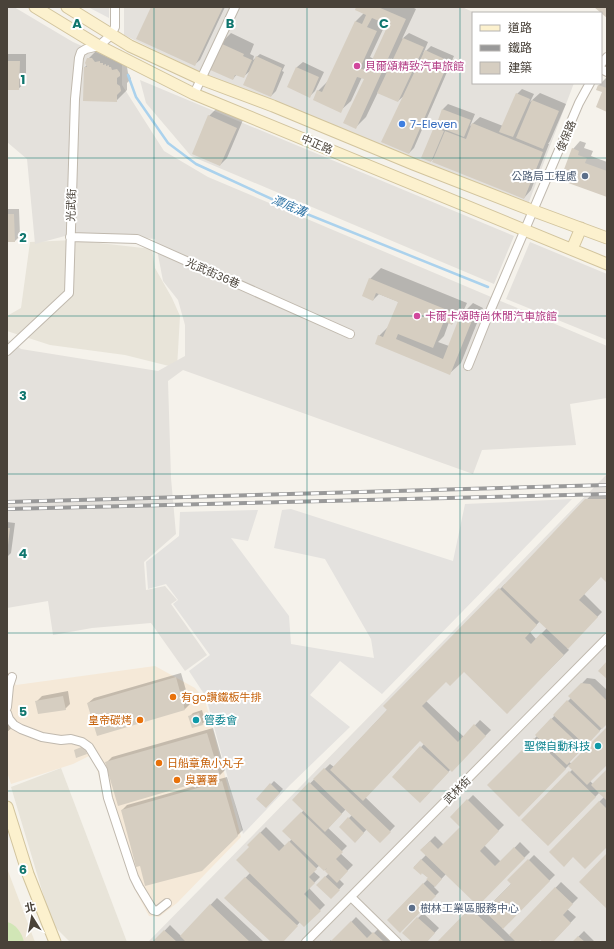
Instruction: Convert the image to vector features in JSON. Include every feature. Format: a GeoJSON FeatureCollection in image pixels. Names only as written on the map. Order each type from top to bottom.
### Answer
{"type":"FeatureCollection","features":[{"type":"Feature","properties":{"kind":"main road","name":"中正路"},"geometry":{"type":"LineString","coordinates":[[35,7],[99,46],[194,94],[607,264]]}},
{"type":"Feature","properties":{"kind":"main road","name":"中正路"},"geometry":{"type":"LineString","coordinates":[[67,7],[111,36],[201,79],[273,106],[413,164],[533,211],[607,238]]}},
{"type":"Feature","properties":{"kind":"main road"},"geometry":{"type":"LineString","coordinates":[[572,249],[581,228]]}},
{"type":"Feature","properties":{"kind":"main road"},"geometry":{"type":"LineString","coordinates":[[7,807],[28,874],[55,942]]}},
{"type":"Feature","properties":{"kind":"street"},"geometry":{"type":"LineString","coordinates":[[111,36],[115,27],[115,7]]}},
{"type":"Feature","properties":{"kind":"street"},"geometry":{"type":"LineString","coordinates":[[194,94],[235,7]]}},
{"type":"Feature","properties":{"kind":"street","name":"光武街"},"geometry":{"type":"LineString","coordinates":[[7,351],[69,293],[75,99],[79,58],[81,52],[86,49],[99,46],[111,36]]}},
{"type":"Feature","properties":{"kind":"street","name":"俊保路"},"geometry":{"type":"LineString","coordinates":[[468,366],[533,211],[590,84]]}},
{"type":"Feature","properties":{"kind":"street","name":"光武街36巷"},"geometry":{"type":"LineString","coordinates":[[70,237],[137,239],[350,334]]}},
{"type":"Feature","properties":{"kind":"street","name":"武林街"},"geometry":{"type":"LineString","coordinates":[[306,942],[607,638]]}},
{"type":"Feature","properties":{"kind":"street"},"geometry":{"type":"LineString","coordinates":[[7,707],[9,686],[12,677]]}},
{"type":"Feature","properties":{"kind":"street"},"geometry":{"type":"LineString","coordinates":[[7,713],[9,719],[14,725],[25,731],[42,737],[61,740],[71,739],[82,742],[89,747],[103,770],[108,798],[139,887],[153,910],[158,911],[167,903]]}},
{"type":"Feature","properties":{"kind":"street"},"geometry":{"type":"LineString","coordinates":[[350,897],[397,942]]}},
{"type":"Feature","properties":{"kind":"shaded area"},"geometry":{"type":"Polygon","coordinates":[[[7,7],[14,7],[73,42],[122,64],[122,85],[164,151],[208,177],[607,346],[607,398],[570,404],[576,445],[482,450],[473,474],[183,370],[168,381],[171,478],[176,534],[144,562],[146,590],[165,586],[177,600],[171,604],[207,655],[185,671],[151,623],[92,628],[53,635],[48,601],[7,608],[7,339],[21,349],[158,371],[185,356],[185,325],[178,300],[163,281],[155,239],[76,233],[35,244],[27,159],[7,142],[7,7]]]}},
{"type":"Feature","properties":{"kind":"shaded area"},"geometry":{"type":"Polygon","coordinates":[[[88,7],[109,7],[109,18],[88,7]]]}},
{"type":"Feature","properties":{"kind":"shaded area"},"geometry":{"type":"Polygon","coordinates":[[[124,7],[462,7],[473,12],[472,84],[574,84],[527,207],[212,78],[124,35],[124,7]]]}},
{"type":"Feature","properties":{"kind":"shaded area"},"geometry":{"type":"Polygon","coordinates":[[[140,80],[514,236],[494,284],[191,156],[146,103],[140,80]]]}},
{"type":"Feature","properties":{"kind":"shaded area"},"geometry":{"type":"Polygon","coordinates":[[[73,240],[152,249],[155,268],[172,298],[180,316],[177,368],[125,355],[50,345],[7,331],[7,316],[21,308],[30,242],[73,240]]]}},
{"type":"Feature","properties":{"kind":"shaded area"},"geometry":{"type":"Polygon","coordinates":[[[530,242],[607,274],[607,340],[506,299],[530,242]]]}},
{"type":"Feature","properties":{"kind":"shaded area"},"geometry":{"type":"Polygon","coordinates":[[[607,474],[607,942],[148,942],[607,474]]]}},
{"type":"Feature","properties":{"kind":"shaded area"},"geometry":{"type":"Polygon","coordinates":[[[572,499],[382,694],[340,661],[310,695],[350,727],[290,785],[243,834],[206,697],[189,671],[210,655],[173,604],[178,600],[166,584],[148,589],[146,562],[179,536],[180,512],[258,510],[248,541],[231,538],[289,616],[291,644],[374,658],[371,639],[325,559],[274,548],[282,510],[291,509],[453,561],[465,504],[572,499]]]}},
{"type":"Feature","properties":{"kind":"shaded area"},"geometry":{"type":"Polygon","coordinates":[[[155,666],[195,688],[205,700],[241,837],[177,903],[159,917],[149,916],[134,888],[116,837],[95,761],[91,755],[73,764],[11,784],[7,772],[7,671],[16,685],[155,666]]]}},
{"type":"Feature","properties":{"kind":"shaded area"},"geometry":{"type":"Polygon","coordinates":[[[61,768],[127,942],[70,942],[52,924],[11,787],[61,768]]]}},
{"type":"Feature","properties":{"kind":"shaded area"},"geometry":{"type":"Polygon","coordinates":[[[7,867],[8,871],[35,942],[7,942],[7,867]]]}},
{"type":"Feature","properties":{"kind":"green space"},"geometry":{"type":"Polygon","coordinates":[[[7,922],[18,929],[24,942],[7,942],[7,922]]]}},
{"type":"Feature","properties":{"kind":"building"},"geometry":{"type":"Polygon","coordinates":[[[151,7],[223,7],[195,66],[136,39],[151,7]]]}},
{"type":"Feature","properties":{"kind":"building"},"geometry":{"type":"Polygon","coordinates":[[[356,7],[378,7],[406,19],[356,129],[343,123],[364,79],[357,77],[341,113],[313,100],[317,90],[322,92],[355,21],[362,24],[366,15],[355,10],[356,7]],[[372,18],[367,27],[377,31],[360,68],[367,71],[388,25],[372,18]]]}},
{"type":"Feature","properties":{"kind":"building"},"geometry":{"type":"Polygon","coordinates":[[[594,7],[607,7],[607,18],[602,12],[594,7]]]}},
{"type":"Feature","properties":{"kind":"building"},"geometry":{"type":"Polygon","coordinates":[[[403,38],[424,47],[398,102],[377,93],[403,38]]]}},
{"type":"Feature","properties":{"kind":"building"},"geometry":{"type":"Polygon","coordinates":[[[220,43],[244,54],[243,56],[252,60],[244,78],[235,75],[233,80],[208,69],[220,43]]]}},
{"type":"Feature","properties":{"kind":"building"},"geometry":{"type":"Polygon","coordinates":[[[425,50],[449,61],[409,154],[381,142],[425,50]]]}},
{"type":"Feature","properties":{"kind":"building"},"geometry":{"type":"Polygon","coordinates":[[[256,56],[282,68],[271,97],[243,85],[256,56]]]}},
{"type":"Feature","properties":{"kind":"building"},"geometry":{"type":"Polygon","coordinates":[[[87,58],[92,58],[95,62],[100,61],[103,65],[106,64],[106,66],[109,65],[112,70],[117,69],[120,73],[120,76],[117,78],[117,84],[120,86],[121,91],[117,95],[117,102],[83,101],[84,67],[87,67],[85,63],[87,58]]]}},
{"type":"Feature","properties":{"kind":"building"},"geometry":{"type":"Polygon","coordinates":[[[7,61],[20,61],[19,90],[7,90],[7,61]]]}},
{"type":"Feature","properties":{"kind":"building"},"geometry":{"type":"Polygon","coordinates":[[[296,67],[319,77],[310,98],[287,87],[296,67]]]}},
{"type":"Feature","properties":{"kind":"building"},"geometry":{"type":"Polygon","coordinates":[[[598,85],[607,88],[607,112],[596,107],[602,92],[596,90],[598,85]]]}},
{"type":"Feature","properties":{"kind":"building"},"geometry":{"type":"Polygon","coordinates":[[[516,93],[530,99],[513,137],[499,132],[516,93]]]}},
{"type":"Feature","properties":{"kind":"building"},"geometry":{"type":"Polygon","coordinates":[[[532,100],[559,111],[543,149],[516,138],[532,100]]]}},
{"type":"Feature","properties":{"kind":"building"},"geometry":{"type":"Polygon","coordinates":[[[442,109],[471,120],[464,137],[436,126],[442,109]]]}},
{"type":"Feature","properties":{"kind":"building"},"geometry":{"type":"Polygon","coordinates":[[[208,115],[237,128],[220,166],[192,154],[208,115]]]}},
{"type":"Feature","properties":{"kind":"building"},"geometry":{"type":"Polygon","coordinates":[[[472,123],[543,152],[524,199],[432,162],[445,131],[466,139],[472,123]]]}},
{"type":"Feature","properties":{"kind":"building"},"geometry":{"type":"Polygon","coordinates":[[[434,127],[444,131],[431,162],[421,158],[434,127]]]}},
{"type":"Feature","properties":{"kind":"building","name":"公路局工程處"},"geometry":{"type":"Polygon","coordinates":[[[572,148],[579,151],[578,155],[587,158],[585,163],[607,171],[607,197],[560,180],[572,148]]]}},
{"type":"Feature","properties":{"kind":"building"},"geometry":{"type":"Polygon","coordinates":[[[7,214],[14,214],[15,242],[7,242],[7,214]]]}},
{"type":"Feature","properties":{"kind":"building"},"geometry":{"type":"Polygon","coordinates":[[[369,278],[457,314],[452,325],[444,321],[433,348],[398,334],[396,339],[443,359],[461,313],[473,318],[450,375],[375,344],[378,335],[383,337],[398,302],[376,293],[373,301],[362,296],[369,278]]]}},
{"type":"Feature","properties":{"kind":"building"},"geometry":{"type":"Polygon","coordinates":[[[585,499],[607,499],[607,581],[606,582],[601,577],[579,600],[598,617],[568,649],[502,587],[585,499]]]}},
{"type":"Feature","properties":{"kind":"building"},"geometry":{"type":"Polygon","coordinates":[[[7,528],[10,528],[8,545],[7,545],[7,528]]]}},
{"type":"Feature","properties":{"kind":"building"},"geometry":{"type":"Polygon","coordinates":[[[499,588],[537,625],[525,638],[531,644],[541,633],[564,655],[507,714],[464,672],[450,686],[446,682],[422,706],[458,742],[474,724],[486,736],[452,772],[420,741],[363,801],[330,770],[387,710],[383,706],[499,588]]]}},
{"type":"Feature","properties":{"kind":"building"},"geometry":{"type":"Polygon","coordinates":[[[607,661],[607,679],[598,671],[607,661]]]}},
{"type":"Feature","properties":{"kind":"building"},"geometry":{"type":"Polygon","coordinates":[[[176,677],[185,710],[97,736],[87,703],[176,677]]]}},
{"type":"Feature","properties":{"kind":"building"},"geometry":{"type":"Polygon","coordinates":[[[581,683],[590,684],[607,701],[607,724],[602,729],[568,696],[581,683]]]}},
{"type":"Feature","properties":{"kind":"building"},"geometry":{"type":"Polygon","coordinates":[[[63,696],[66,710],[38,714],[35,701],[63,696]]]}},
{"type":"Feature","properties":{"kind":"building"},"geometry":{"type":"Polygon","coordinates":[[[567,700],[600,731],[586,746],[553,715],[567,700]]]}},
{"type":"Feature","properties":{"kind":"building","name":"管委會"},"geometry":{"type":"Polygon","coordinates":[[[199,713],[203,725],[192,728],[188,716],[199,713]]]}},
{"type":"Feature","properties":{"kind":"building"},"geometry":{"type":"Polygon","coordinates":[[[551,718],[583,748],[567,765],[535,735],[551,718]]]}},
{"type":"Feature","properties":{"kind":"building","name":"聖傑自動科技"},"geometry":{"type":"Polygon","coordinates":[[[607,727],[607,765],[587,785],[568,766],[607,727]]]}},
{"type":"Feature","properties":{"kind":"building"},"geometry":{"type":"Polygon","coordinates":[[[207,733],[220,776],[118,806],[105,762],[207,733]]]}},
{"type":"Feature","properties":{"kind":"building"},"geometry":{"type":"Polygon","coordinates":[[[534,738],[566,769],[519,817],[487,785],[534,738]]]}},
{"type":"Feature","properties":{"kind":"building"},"geometry":{"type":"Polygon","coordinates":[[[84,746],[87,754],[76,758],[74,750],[84,746]]]}},
{"type":"Feature","properties":{"kind":"building"},"geometry":{"type":"Polygon","coordinates":[[[420,746],[449,772],[420,803],[392,777],[420,746]]]}},
{"type":"Feature","properties":{"kind":"building"},"geometry":{"type":"Polygon","coordinates":[[[324,768],[391,832],[380,843],[313,779],[324,768]]]}},
{"type":"Feature","properties":{"kind":"building"},"geometry":{"type":"Polygon","coordinates":[[[607,769],[607,799],[606,800],[591,785],[607,769]]]}},
{"type":"Feature","properties":{"kind":"building"},"geometry":{"type":"Polygon","coordinates":[[[569,771],[596,797],[548,846],[521,820],[569,771]]]}},
{"type":"Feature","properties":{"kind":"building"},"geometry":{"type":"Polygon","coordinates":[[[222,781],[238,836],[202,871],[145,886],[140,866],[136,867],[121,810],[222,781]]]}},
{"type":"Feature","properties":{"kind":"building"},"geometry":{"type":"Polygon","coordinates":[[[309,782],[342,814],[325,832],[292,800],[309,782]]]}},
{"type":"Feature","properties":{"kind":"building"},"geometry":{"type":"Polygon","coordinates":[[[270,783],[280,793],[266,808],[256,799],[270,783]]]}},
{"type":"Feature","properties":{"kind":"building"},"geometry":{"type":"Polygon","coordinates":[[[467,799],[499,831],[480,851],[495,866],[514,847],[525,858],[478,906],[420,850],[430,841],[438,849],[460,827],[450,817],[467,799]]]}},
{"type":"Feature","properties":{"kind":"building"},"geometry":{"type":"Polygon","coordinates":[[[599,801],[607,809],[607,847],[585,869],[573,857],[564,867],[549,852],[599,801]]]}},
{"type":"Feature","properties":{"kind":"building"},"geometry":{"type":"Polygon","coordinates":[[[301,812],[343,852],[336,859],[348,871],[337,883],[325,871],[327,868],[324,871],[282,831],[301,812]]]}},
{"type":"Feature","properties":{"kind":"building"},"geometry":{"type":"Polygon","coordinates":[[[348,817],[364,833],[355,843],[339,827],[348,817]]]}},
{"type":"Feature","properties":{"kind":"building"},"geometry":{"type":"Polygon","coordinates":[[[260,832],[279,851],[289,841],[317,869],[309,877],[315,883],[304,894],[321,911],[304,927],[236,860],[249,847],[247,845],[260,832]]]}},
{"type":"Feature","properties":{"kind":"building"},"geometry":{"type":"Polygon","coordinates":[[[607,853],[607,909],[579,882],[607,853]]]}},
{"type":"Feature","properties":{"kind":"building"},"geometry":{"type":"Polygon","coordinates":[[[421,859],[442,879],[435,887],[426,879],[428,878],[422,873],[421,875],[413,868],[421,859]]]}},
{"type":"Feature","properties":{"kind":"building"},"geometry":{"type":"Polygon","coordinates":[[[528,859],[550,881],[503,929],[484,911],[511,884],[507,880],[528,859]]]}},
{"type":"Feature","properties":{"kind":"building"},"geometry":{"type":"Polygon","coordinates":[[[325,876],[340,890],[331,899],[316,885],[325,876]]]}},
{"type":"Feature","properties":{"kind":"building"},"geometry":{"type":"Polygon","coordinates":[[[245,877],[298,926],[283,942],[271,942],[224,898],[245,877]]]}},
{"type":"Feature","properties":{"kind":"building","name":"樹林工業區服務中心"},"geometry":{"type":"Polygon","coordinates":[[[423,883],[436,896],[400,933],[387,920],[423,883]]]}},
{"type":"Feature","properties":{"kind":"building"},"geometry":{"type":"Polygon","coordinates":[[[555,887],[573,904],[563,915],[571,923],[553,942],[543,942],[540,940],[538,942],[516,942],[509,935],[555,887]]]}},
{"type":"Feature","properties":{"kind":"building"},"geometry":{"type":"Polygon","coordinates":[[[210,904],[250,942],[186,942],[180,936],[210,904]]]}},
{"type":"Feature","properties":{"kind":"building"},"geometry":{"type":"Polygon","coordinates":[[[470,908],[506,942],[437,942],[470,908]]]}},
{"type":"Feature","properties":{"kind":"building"},"geometry":{"type":"Polygon","coordinates":[[[417,917],[435,933],[427,942],[412,942],[402,933],[417,917]]]}},
{"type":"Feature","properties":{"kind":"building"},"geometry":{"type":"Polygon","coordinates":[[[351,921],[367,938],[373,932],[384,942],[330,942],[351,921]]]}},
{"type":"Feature","properties":{"kind":"building"},"geometry":{"type":"Polygon","coordinates":[[[164,930],[177,942],[152,942],[164,930]]]}},
{"type":"Feature","properties":{"kind":"building"},"geometry":{"type":"Polygon","coordinates":[[[578,936],[585,942],[572,942],[578,936]]]}},
{"type":"Feature","properties":{"kind":"waterway","name":"潭底溝"},"geometry":{"type":"LineString","coordinates":[[128,75],[136,97],[168,143],[196,164],[287,206],[488,287]]}},
{"type":"Feature","properties":{"kind":"railway"},"geometry":{"type":"LineString","coordinates":[[7,502],[607,485]]}},
{"type":"Feature","properties":{"kind":"railway"},"geometry":{"type":"LineString","coordinates":[[7,509],[607,494]]}},
{"type":"Feature","properties":{"kind":"place","name":"貝爾頌精致汽車旅館"},"geometry":{"type":"Point","coordinates":[357,66]}},
{"type":"Feature","properties":{"kind":"place","name":"7-Eleven"},"geometry":{"type":"Point","coordinates":[402,124]}},
{"type":"Feature","properties":{"kind":"place","name":"公路局工程處"},"geometry":{"type":"Point","coordinates":[585,176]}},
{"type":"Feature","properties":{"kind":"place","name":"卡爾卡頌時尚休閒汽車旅館"},"geometry":{"type":"Point","coordinates":[417,316]}},
{"type":"Feature","properties":{"kind":"place","name":"有go讚鐵板牛排"},"geometry":{"type":"Point","coordinates":[173,697]}},
{"type":"Feature","properties":{"kind":"place","name":"皇帝碳烤"},"geometry":{"type":"Point","coordinates":[140,720]}},
{"type":"Feature","properties":{"kind":"place","name":"管委會"},"geometry":{"type":"Point","coordinates":[196,720]}},
{"type":"Feature","properties":{"kind":"place","name":"聖傑自動科技"},"geometry":{"type":"Point","coordinates":[598,746]}},
{"type":"Feature","properties":{"kind":"place","name":"日船章魚小丸子"},"geometry":{"type":"Point","coordinates":[159,763]}},
{"type":"Feature","properties":{"kind":"place","name":"臭薯薯"},"geometry":{"type":"Point","coordinates":[177,780]}},
{"type":"Feature","properties":{"kind":"place","name":"樹林工業區服務中心"},"geometry":{"type":"Point","coordinates":[412,908]}}]}
